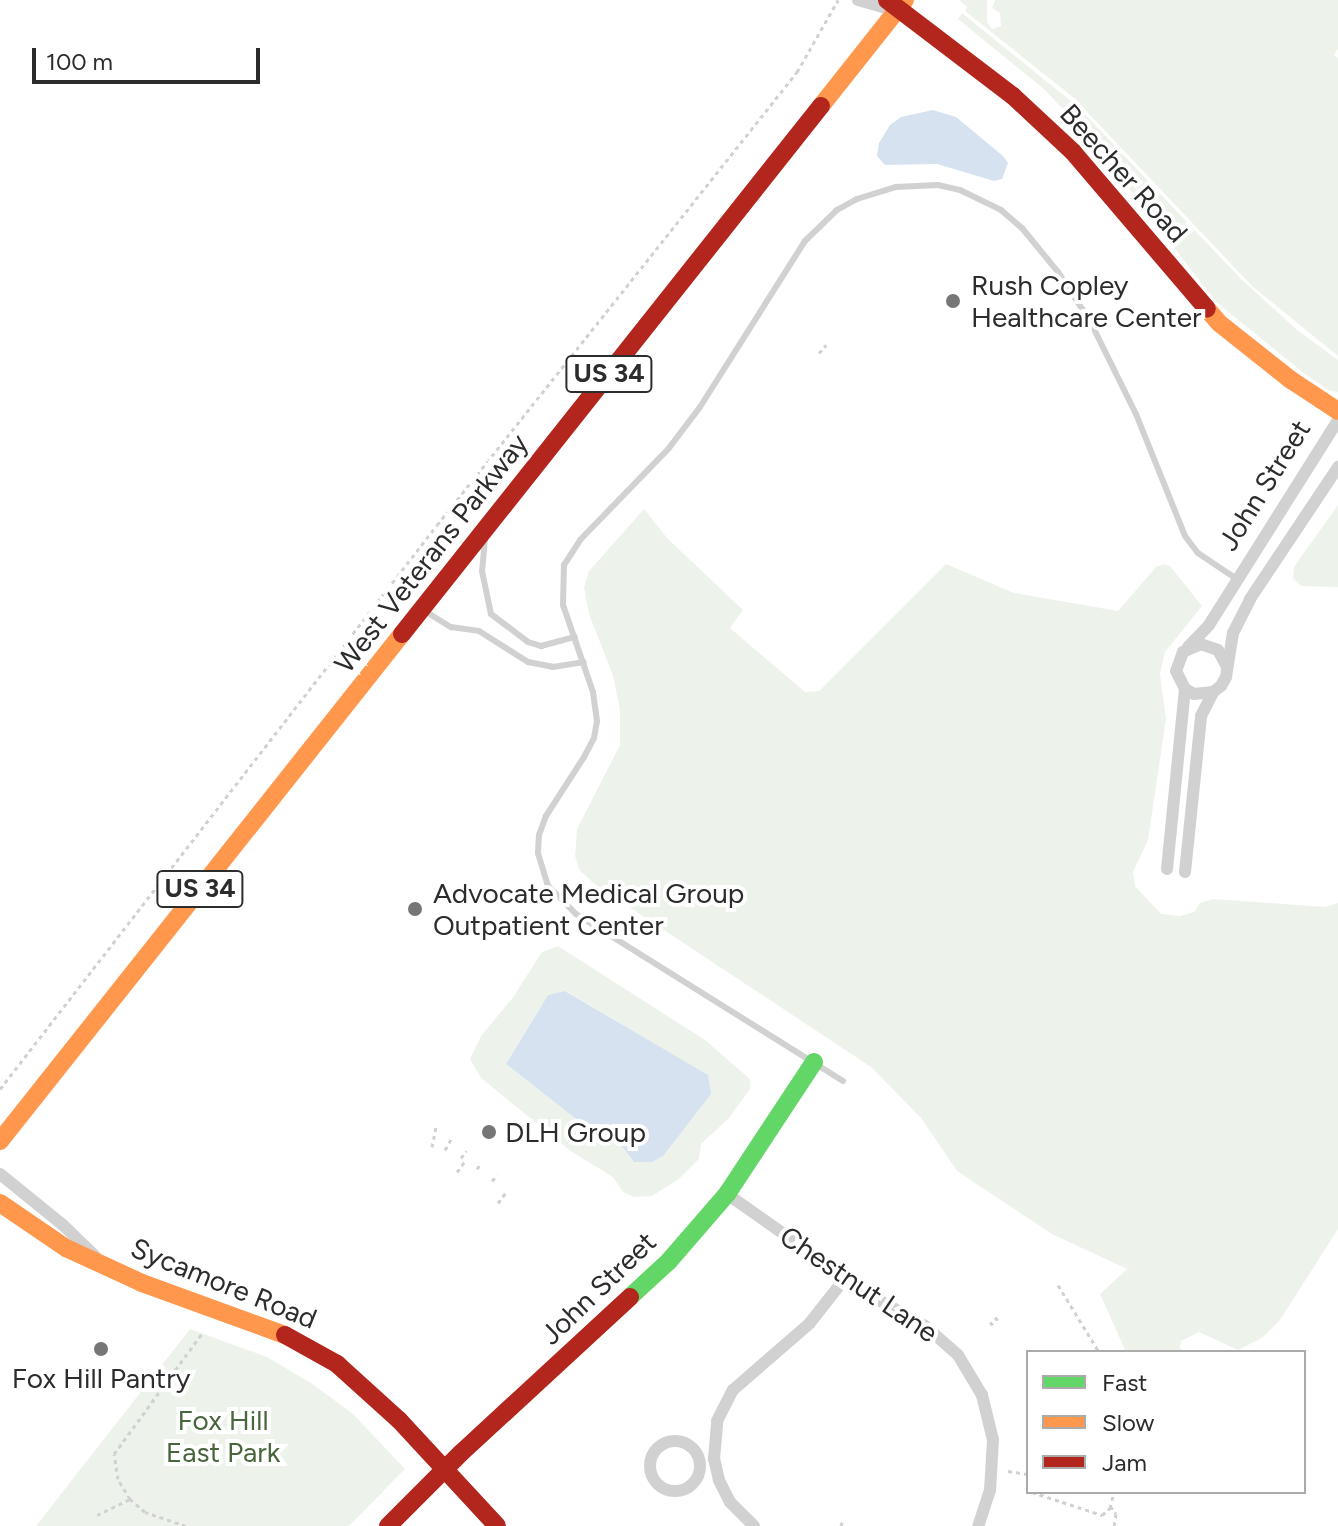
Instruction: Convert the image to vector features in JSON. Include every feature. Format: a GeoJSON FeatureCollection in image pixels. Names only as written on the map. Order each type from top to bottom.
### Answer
{"type":"FeatureCollection","features":[{"type":"Feature","properties":{"kind":"street","name":"Beecher Road"},"geometry":{"type":"LineString","coordinates":[[858,0],[896,4],[1013,96],[1073,152],[1219,323],[1291,380],[1338,411]]}},
{"type":"Feature","properties":{"kind":"street","name":"West Veterans Parkway"},"geometry":{"type":"LineString","coordinates":[[0,1141],[486,529],[896,4]]}},
{"type":"Feature","properties":{"kind":"street","name":"John Street"},"geometry":{"type":"LineString","coordinates":[[1183,652],[1209,625],[1338,420]]}},
{"type":"Feature","properties":{"kind":"street","name":"John Street"},"geometry":{"type":"LineString","coordinates":[[1227,667],[1233,633],[1255,591],[1338,467]]}},
{"type":"Feature","properties":{"kind":"street","name":"John Street"},"geometry":{"type":"LineString","coordinates":[[1238,580],[1255,591]]}},
{"type":"Feature","properties":{"kind":"street"},"geometry":{"type":"LineString","coordinates":[[1167,869],[1185,689],[1176,671],[1183,652],[1194,645],[1207,645],[1223,655],[1227,667],[1221,686],[1213,692],[1201,716],[1185,872]]}},
{"type":"Feature","properties":{"kind":"street"},"geometry":{"type":"LineString","coordinates":[[1185,689],[1194,694],[1213,692]]}},
{"type":"Feature","properties":{"kind":"street","name":"John Street"},"geometry":{"type":"LineString","coordinates":[[388,1526],[443,1469],[624,1306],[669,1261],[727,1194],[814,1062]]}},
{"type":"Feature","properties":{"kind":"street","name":"Sycamore Road"},"geometry":{"type":"LineString","coordinates":[[0,1174],[63,1225],[100,1262]]}},
{"type":"Feature","properties":{"kind":"street","name":"Chestnut Lane"},"geometry":{"type":"LineString","coordinates":[[727,1194],[942,1339],[973,1376],[990,1420],[993,1440],[990,1490],[978,1526]]}},
{"type":"Feature","properties":{"kind":"street","name":"Sycamore Road"},"geometry":{"type":"LineString","coordinates":[[0,1203],[66,1248],[142,1283],[302,1342],[368,1389],[497,1526]]}},
{"type":"Feature","properties":{"kind":"street"},"geometry":{"type":"LineString","coordinates":[[754,1526],[730,1502],[714,1459],[717,1421],[733,1390],[809,1324],[846,1277]]}},
{"type":"Feature","properties":{"kind":"street"},"geometry":{"type":"LineString","coordinates":[[670,1441],[692,1446],[700,1461],[699,1475],[683,1490],[666,1489],[651,1472],[653,1454],[670,1441]]}},
{"type":"Feature","properties":{"kind":"street"},"geometry":{"type":"LineString","coordinates":[[700,1461],[714,1459]]}},
{"type":"Feature","properties":{"kind":"lane"},"geometry":{"type":"LineString","coordinates":[[843,1081],[576,914],[548,886],[540,870],[539,835],[546,816],[589,748],[597,721],[584,662],[561,595],[564,565],[571,552],[669,448],[700,407],[791,258],[820,224],[837,210],[876,192],[918,185],[949,187],[981,197],[1022,228],[1058,272],[1114,367],[1185,536],[1198,553],[1238,580]]}},
{"type":"Feature","properties":{"kind":"lane"},"geometry":{"type":"LineString","coordinates":[[486,529],[482,571],[491,614],[511,631],[541,646],[575,637]]}},
{"type":"Feature","properties":{"kind":"lane"},"geometry":{"type":"LineString","coordinates":[[422,609],[451,627],[479,631],[528,662],[553,667],[584,662]]}},
{"type":"Feature","properties":{"kind":"path"},"geometry":{"type":"LineString","coordinates":[[0,1089],[437,525],[797,72],[838,0]]}},
{"type":"Feature","properties":{"kind":"path"},"geometry":{"type":"LineString","coordinates":[[819,353],[826,345]]}},
{"type":"Feature","properties":{"kind":"path"},"geometry":{"type":"LineString","coordinates":[[432,1147],[436,1127]]}},
{"type":"Feature","properties":{"kind":"path"},"geometry":{"type":"LineString","coordinates":[[445,1150],[451,1139]]}},
{"type":"Feature","properties":{"kind":"path"},"geometry":{"type":"LineString","coordinates":[[457,1172],[466,1151]]}},
{"type":"Feature","properties":{"kind":"path"},"geometry":{"type":"LineString","coordinates":[[477,1169],[481,1163]]}},
{"type":"Feature","properties":{"kind":"path"},"geometry":{"type":"LineString","coordinates":[[492,1181],[497,1175]]}},
{"type":"Feature","properties":{"kind":"path"},"geometry":{"type":"LineString","coordinates":[[498,1203],[507,1191]]}},
{"type":"Feature","properties":{"kind":"path"},"geometry":{"type":"LineString","coordinates":[[1058,1285],[1098,1350]]}},
{"type":"Feature","properties":{"kind":"path"},"geometry":{"type":"LineString","coordinates":[[186,1526],[145,1512],[130,1499],[118,1479],[114,1454],[203,1332]]}},
{"type":"Feature","properties":{"kind":"path"},"geometry":{"type":"LineString","coordinates":[[1008,1471],[1026,1473]]}},
{"type":"Feature","properties":{"kind":"path"},"geometry":{"type":"LineString","coordinates":[[1038,1494],[1102,1515],[1110,1506],[1113,1494]]}},
{"type":"Feature","properties":{"kind":"path"},"geometry":{"type":"LineString","coordinates":[[97,1515],[130,1499]]}},
{"type":"Feature","properties":{"kind":"path"},"geometry":{"type":"LineString","coordinates":[[1110,1506],[1116,1514],[1114,1526]]}},
{"type":"Feature","properties":{"kind":"path"},"geometry":{"type":"LineString","coordinates":[[841,1526],[843,1520]]}},
{"type":"Feature","properties":{"kind":"green space"},"geometry":{"type":"Polygon","coordinates":[[[959,0],[987,0],[987,22],[992,29],[1001,26],[1000,13],[992,8],[995,0],[1338,0],[1338,49],[1334,55],[1338,58],[1338,356],[1253,287],[1074,98],[965,11],[967,7],[959,0]]]}},
{"type":"Feature","properties":{"kind":"green space"},"geometry":{"type":"Polygon","coordinates":[[[962,13],[1078,107],[1240,278],[1297,330],[1338,360],[1338,392],[1330,391],[1305,374],[1216,302],[1089,137],[1045,90],[958,19],[962,13]]]}},
{"type":"Feature","properties":{"kind":"green space"},"geometry":{"type":"Polygon","coordinates":[[[1338,505],[1338,587],[1301,586],[1293,578],[1294,567],[1338,505]]]}},
{"type":"Feature","properties":{"kind":"green space"},"geometry":{"type":"Polygon","coordinates":[[[644,509],[667,538],[743,610],[730,628],[805,692],[819,691],[946,564],[1014,593],[1118,611],[1156,567],[1164,564],[1170,566],[1202,606],[1165,652],[1160,674],[1166,719],[1148,840],[1133,872],[1135,886],[1161,914],[1180,916],[1194,912],[1200,903],[1213,899],[1325,907],[1338,903],[1338,1229],[1280,1320],[1262,1338],[1238,1350],[1199,1332],[1181,1341],[1182,1350],[1125,1350],[1100,1294],[1127,1269],[1052,1234],[957,1171],[921,1118],[871,1067],[596,885],[580,871],[575,856],[577,829],[620,745],[620,710],[613,676],[589,614],[584,588],[589,571],[644,509]]]}},
{"type":"Feature","properties":{"kind":"green space"},"geometry":{"type":"Polygon","coordinates":[[[558,946],[705,1040],[750,1079],[750,1089],[728,1119],[701,1144],[699,1159],[679,1179],[652,1196],[634,1197],[623,1192],[613,1177],[572,1152],[481,1078],[470,1059],[481,1036],[514,996],[542,952],[558,946]],[[566,991],[548,995],[506,1064],[576,1119],[618,1141],[635,1162],[707,1075],[566,991]]]}},
{"type":"Feature","properties":{"kind":"green space","name":"Fox Hill East Park"},"geometry":{"type":"Polygon","coordinates":[[[190,1329],[267,1357],[311,1383],[353,1414],[405,1469],[349,1526],[36,1526],[190,1329]]]}},
{"type":"Feature","properties":{"kind":"water"},"geometry":{"type":"Polygon","coordinates":[[[933,110],[956,117],[1003,156],[1008,163],[1002,179],[994,181],[937,164],[885,165],[877,156],[879,143],[890,125],[901,117],[933,110]]]}},
{"type":"Feature","properties":{"kind":"water"},"geometry":{"type":"Polygon","coordinates":[[[565,991],[708,1075],[711,1094],[663,1156],[652,1162],[634,1162],[618,1141],[576,1119],[506,1064],[548,995],[565,991]]]}},
{"type":"Feature","properties":{"kind":"traffic: fast"},"geometry":{"type":"LineString","coordinates":[[630,1297],[669,1261],[727,1194],[814,1062]]}},
{"type":"Feature","properties":{"kind":"traffic: slow"},"geometry":{"type":"LineString","coordinates":[[821,106],[905,0]]}},
{"type":"Feature","properties":{"kind":"traffic: slow"},"geometry":{"type":"LineString","coordinates":[[1207,309],[1219,323],[1291,380],[1338,411]]}},
{"type":"Feature","properties":{"kind":"traffic: slow"},"geometry":{"type":"LineString","coordinates":[[0,1141],[402,634]]}},
{"type":"Feature","properties":{"kind":"traffic: slow"},"geometry":{"type":"LineString","coordinates":[[0,1203],[66,1248],[142,1283],[285,1335]]}},
{"type":"Feature","properties":{"kind":"traffic: jam"},"geometry":{"type":"LineString","coordinates":[[887,0],[1013,96],[1073,152],[1207,309]]}},
{"type":"Feature","properties":{"kind":"traffic: jam"},"geometry":{"type":"LineString","coordinates":[[402,634],[821,106]]}},
{"type":"Feature","properties":{"kind":"traffic: jam"},"geometry":{"type":"LineString","coordinates":[[388,1526],[461,1453],[630,1297]]}},
{"type":"Feature","properties":{"kind":"traffic: jam"},"geometry":{"type":"LineString","coordinates":[[285,1335],[337,1364],[399,1420],[497,1526]]}},
{"type":"Feature","properties":{"kind":"place","name":"Rush Copley Healthcare Center"},"geometry":{"type":"Point","coordinates":[953,301]}},
{"type":"Feature","properties":{"kind":"place","name":"Advocate Medical Group Outpatient Center"},"geometry":{"type":"Point","coordinates":[415,909]}},
{"type":"Feature","properties":{"kind":"place","name":"DLH Group"},"geometry":{"type":"Point","coordinates":[489,1132]}},
{"type":"Feature","properties":{"kind":"place","name":"Fox Hill Pantry"},"geometry":{"type":"Point","coordinates":[101,1349]}}]}
